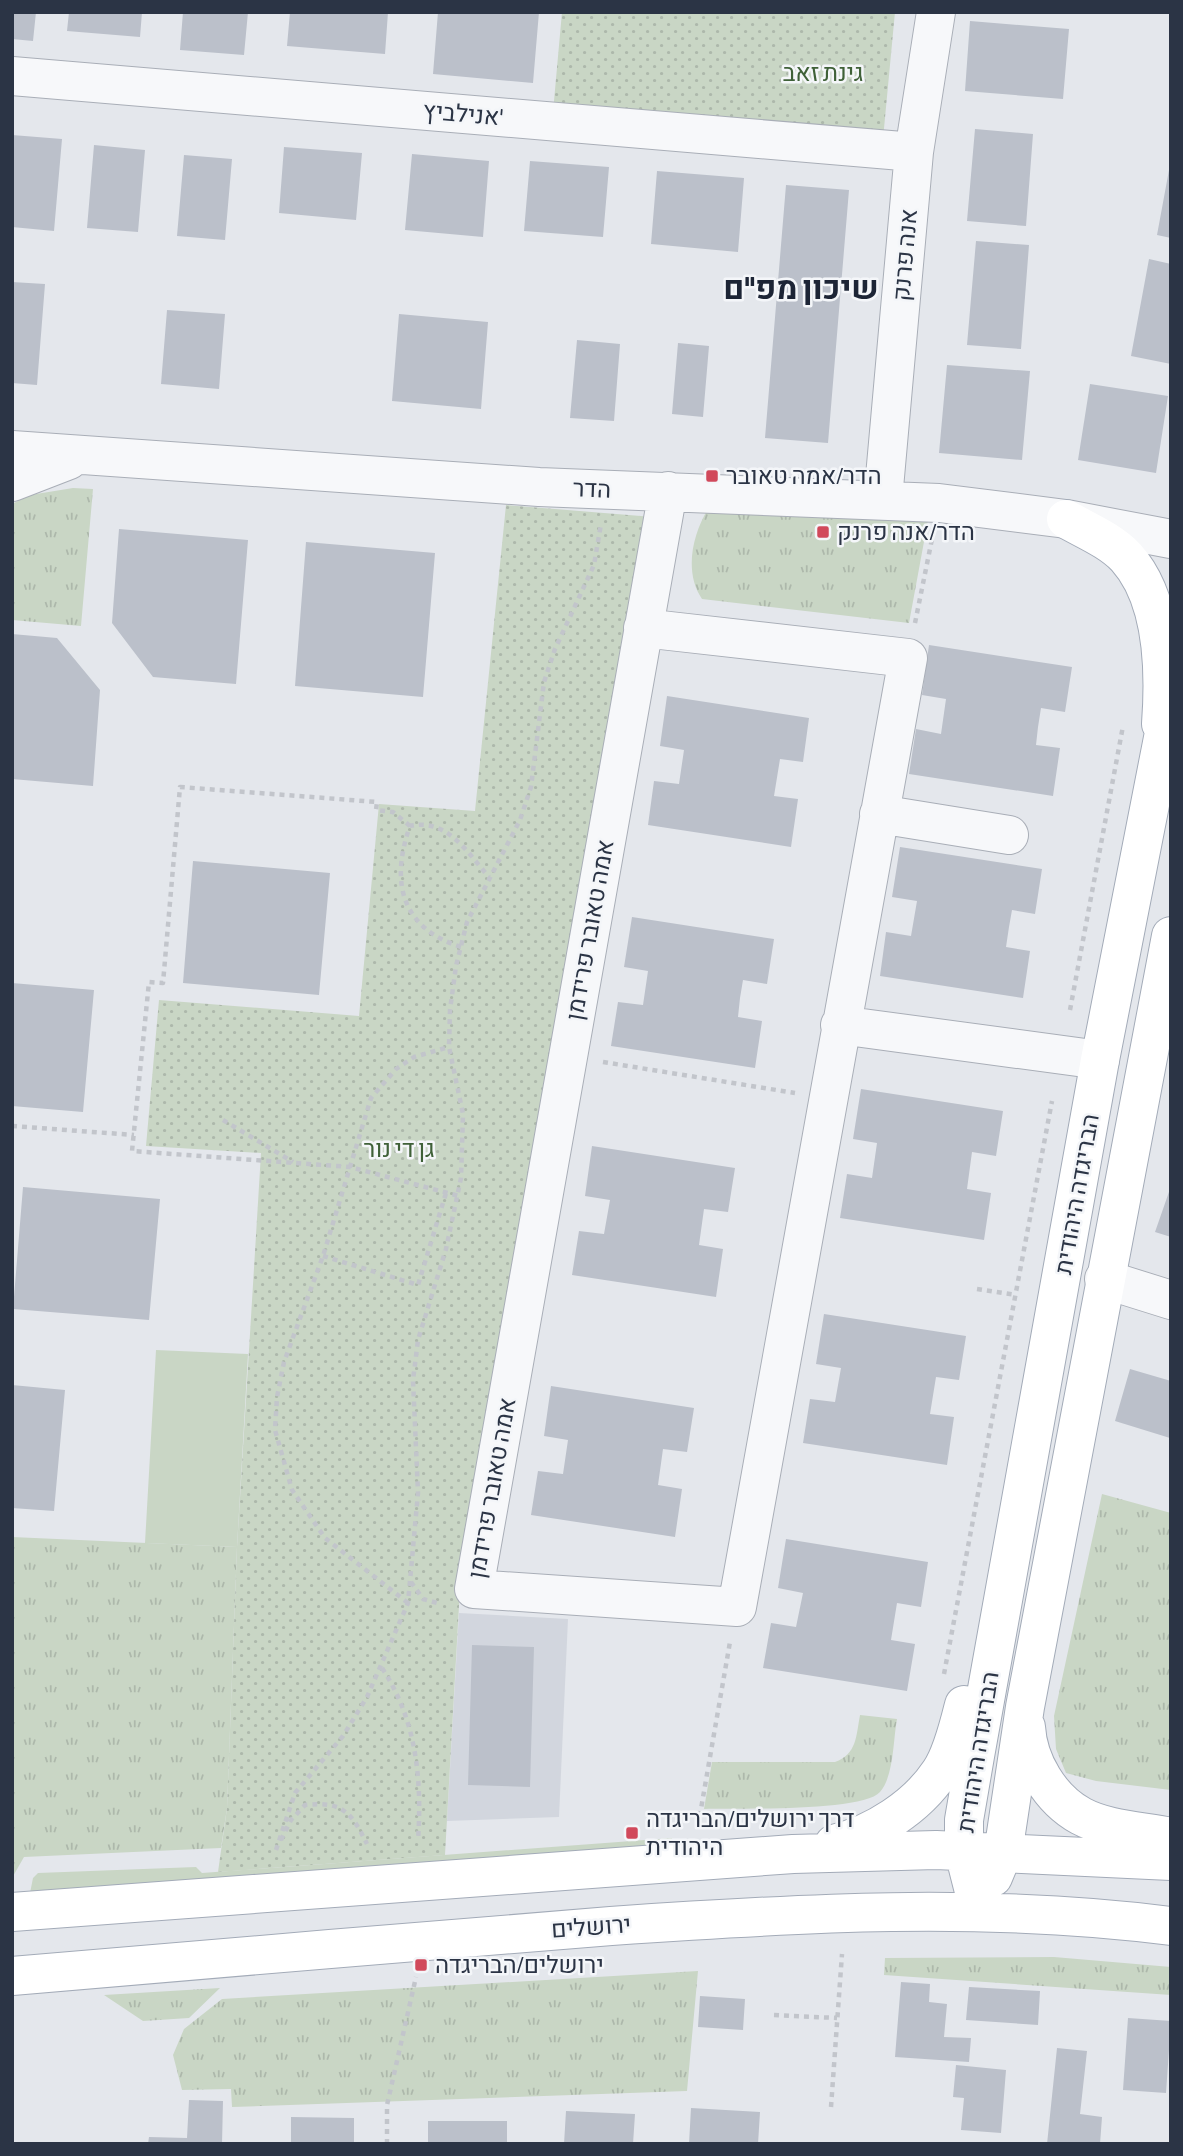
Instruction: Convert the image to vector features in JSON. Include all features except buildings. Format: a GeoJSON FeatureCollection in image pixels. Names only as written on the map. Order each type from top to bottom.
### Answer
{"type":"FeatureCollection","features":[{"type":"Feature","properties":{"kind":"main road"},"geometry":{"type":"LineString","coordinates":[[1066,519],[1124,555],[1140,576],[1160,639],[1163,689],[1160,750]]}},
{"type":"Feature","properties":{"kind":"main road","name":"הבריגדה היהודית"},"geometry":{"type":"LineString","coordinates":[[979,1911],[964,1852],[964,1820],[1100,1060],[1171,696]]}},
{"type":"Feature","properties":{"kind":"main road","name":"הבריגדה היהודית"},"geometry":{"type":"LineString","coordinates":[[979,1911],[1003,1853],[1025,1707],[1171,936]]}},
{"type":"Feature","properties":{"kind":"main road"},"geometry":{"type":"LineString","coordinates":[[793,1854],[848,1840],[881,1825],[916,1800],[941,1771],[962,1713],[1031,1453]]}},
{"type":"Feature","properties":{"kind":"main road"},"geometry":{"type":"LineString","coordinates":[[1025,1707],[1031,1757],[1042,1779],[1065,1804],[1082,1816],[1101,1823],[1171,1837]]}},
{"type":"Feature","properties":{"kind":"main road"},"geometry":{"type":"LineString","coordinates":[[12,1912],[793,1854],[964,1852],[1171,1861]]}},
{"type":"Feature","properties":{"kind":"main road","name":"ירושלים"},"geometry":{"type":"LineString","coordinates":[[12,1976],[433,1938],[774,1914],[979,1911],[1171,1926]]}},
{"type":"Feature","properties":{"kind":"street","name":"אנה פרנק"},"geometry":{"type":"LineString","coordinates":[[883,499],[914,152],[936,12]]}},
{"type":"Feature","properties":{"kind":"street","name":"אנילביץ'"},"geometry":{"type":"LineString","coordinates":[[12,76],[914,152]]}},
{"type":"Feature","properties":{"kind":"street","name":"הדר"},"geometry":{"type":"LineString","coordinates":[[12,450],[606,490],[939,503],[1066,519],[1171,539]]}},
{"type":"Feature","properties":{"kind":"street"},"geometry":{"type":"LineString","coordinates":[[12,482],[84,455]]}},
{"type":"Feature","properties":{"kind":"street","name":"אמה טאובר פרידמן"},"geometry":{"type":"LineString","coordinates":[[668,491],[568,1056],[463,1598],[737,1607]]}},
{"type":"Feature","properties":{"kind":"street"},"geometry":{"type":"LineString","coordinates":[[643,628],[908,658],[737,1607]]}},
{"type":"Feature","properties":{"kind":"street"},"geometry":{"type":"LineString","coordinates":[[879,814],[1009,835]]}},
{"type":"Feature","properties":{"kind":"street"},"geometry":{"type":"LineString","coordinates":[[840,1025],[1100,1060]]}},
{"type":"Feature","properties":{"kind":"street"},"geometry":{"type":"LineString","coordinates":[[1104,1279],[1171,1300]]}},
{"type":"Feature","properties":{"kind":"path"},"geometry":{"type":"LineString","coordinates":[[367,1844],[356,1823],[343,1808],[324,1803],[305,1805],[291,1820],[276,1850],[295,1793],[343,1736],[383,1668],[408,1603],[418,1493],[413,1380],[418,1340],[459,1196],[463,1114],[449,1048],[450,1010],[461,947],[467,922],[520,820],[531,787],[544,682],[555,649],[594,565],[606,490]]}},
{"type":"Feature","properties":{"kind":"path"},"geometry":{"type":"LineString","coordinates":[[908,658],[939,503]]}},
{"type":"Feature","properties":{"kind":"path"},"geometry":{"type":"LineString","coordinates":[[944,1678],[1125,716]]}},
{"type":"Feature","properties":{"kind":"path"},"geometry":{"type":"LineString","coordinates":[[410,826],[393,812],[376,810],[377,802],[180,787],[163,983],[149,982],[132,1151],[350,1167],[459,1196]]}},
{"type":"Feature","properties":{"kind":"path"},"geometry":{"type":"LineString","coordinates":[[410,826],[426,823],[440,827],[489,877]]}},
{"type":"Feature","properties":{"kind":"path"},"geometry":{"type":"LineString","coordinates":[[410,826],[399,869],[412,918],[430,934],[461,947]]}},
{"type":"Feature","properties":{"kind":"path"},"geometry":{"type":"LineString","coordinates":[[408,1603],[325,1538],[292,1490],[275,1430],[284,1362],[323,1256],[370,1098],[396,1069],[414,1058],[449,1048]]}},
{"type":"Feature","properties":{"kind":"path"},"geometry":{"type":"LineString","coordinates":[[568,1056],[827,1098]]}},
{"type":"Feature","properties":{"kind":"path"},"geometry":{"type":"LineString","coordinates":[[223,1120],[294,1162]]}},
{"type":"Feature","properties":{"kind":"path"},"geometry":{"type":"LineString","coordinates":[[12,1126],[134,1135]]}},
{"type":"Feature","properties":{"kind":"path"},"geometry":{"type":"LineString","coordinates":[[323,1256],[418,1285],[446,1193]]}},
{"type":"Feature","properties":{"kind":"path"},"geometry":{"type":"LineString","coordinates":[[977,1289],[1016,1295]]}},
{"type":"Feature","properties":{"kind":"path"},"geometry":{"type":"LineString","coordinates":[[411,1582],[423,1599],[463,1598]]}},
{"type":"Feature","properties":{"kind":"path"},"geometry":{"type":"LineString","coordinates":[[698,1826],[737,1607]]}},
{"type":"Feature","properties":{"kind":"path"},"geometry":{"type":"LineString","coordinates":[[383,1668],[406,1712],[414,1745],[419,1774],[418,1841]]}},
{"type":"Feature","properties":{"kind":"path"},"geometry":{"type":"LineString","coordinates":[[831,2107],[842,1954]]}},
{"type":"Feature","properties":{"kind":"path"},"geometry":{"type":"LineString","coordinates":[[387,2144],[387,2105],[416,1977]]}},
{"type":"Feature","properties":{"kind":"path"},"geometry":{"type":"LineString","coordinates":[[774,2015],[837,2018]]}},
{"type":"Feature","properties":{"kind":"shaded area"},"geometry":{"type":"Polygon","coordinates":[[[459,1613],[568,1619],[559,1817],[447,1821],[459,1613]]]}},
{"type":"Feature","properties":{"kind":"green space","name":"גינת זאב"},"geometry":{"type":"Polygon","coordinates":[[[562,12],[895,12],[883,139],[553,112],[562,12]]]}},
{"type":"Feature","properties":{"kind":"green space"},"geometry":{"type":"Polygon","coordinates":[[[73,488],[93,489],[81,626],[12,620],[12,504],[30,495],[73,488]]]}},
{"type":"Feature","properties":{"kind":"green space","name":"גן די נור"},"geometry":{"type":"Polygon","coordinates":[[[506,505],[653,517],[460,1588],[445,1855],[218,1872],[227,1808],[237,1547],[261,1153],[146,1146],[159,1000],[359,1016],[379,804],[475,811],[506,505]]]}},
{"type":"Feature","properties":{"kind":"green space"},"geometry":{"type":"Polygon","coordinates":[[[708,509],[928,520],[909,623],[702,599],[693,578],[692,554],[698,530],[708,509]]]}},
{"type":"Feature","properties":{"kind":"green space"},"geometry":{"type":"Polygon","coordinates":[[[156,1350],[248,1354],[237,1547],[145,1543],[156,1350]]]}},
{"type":"Feature","properties":{"kind":"green space"},"geometry":{"type":"Polygon","coordinates":[[[1102,1494],[1171,1513],[1171,1790],[1096,1781],[1066,1773],[1056,1749],[1054,1716],[1102,1494]]]}},
{"type":"Feature","properties":{"kind":"green space"},"geometry":{"type":"Polygon","coordinates":[[[12,1537],[237,1547],[227,1808],[221,1848],[24,1857],[12,1878],[12,1537]]]}},
{"type":"Feature","properties":{"kind":"green space"},"geometry":{"type":"Polygon","coordinates":[[[860,1715],[897,1719],[888,1777],[880,1792],[850,1803],[825,1806],[704,1809],[712,1762],[835,1762],[852,1749],[860,1715]]]}},
{"type":"Feature","properties":{"kind":"green space"},"geometry":{"type":"Polygon","coordinates":[[[672,1838],[673,1844],[30,1893],[33,1878],[38,1873],[196,1867],[202,1873],[672,1838]]]}},
{"type":"Feature","properties":{"kind":"green space"},"geometry":{"type":"Polygon","coordinates":[[[1054,1957],[1171,1967],[1171,1995],[884,1975],[885,1958],[1054,1957]]]}},
{"type":"Feature","properties":{"kind":"green space"},"geometry":{"type":"Polygon","coordinates":[[[698,1971],[687,2091],[232,2107],[231,2089],[182,2090],[173,2055],[184,2029],[222,1999],[698,1971]]]}},
{"type":"Feature","properties":{"kind":"green space"},"geometry":{"type":"Polygon","coordinates":[[[220,1988],[189,2018],[143,2021],[104,1995],[220,1988]]]}},
{"type":"Feature","properties":{"kind":"place","name":"הדר/אמה טאובר"},"geometry":{"type":"Point","coordinates":[712,476]}},
{"type":"Feature","properties":{"kind":"place","name":"הדר/אנה פרנק"},"geometry":{"type":"Point","coordinates":[823,532]}},
{"type":"Feature","properties":{"kind":"place","name":"דרך ירושלים/הבריגדה היהודית"},"geometry":{"type":"Point","coordinates":[632,1833]}},
{"type":"Feature","properties":{"kind":"place","name":"ירושלים/הבריגדה"},"geometry":{"type":"Point","coordinates":[421,1965]}},
{"type":"Feature","properties":{"kind":"district","name":"שיכון מפ\"ם"},"geometry":{"type":"Point","coordinates":[801,288]}}]}
